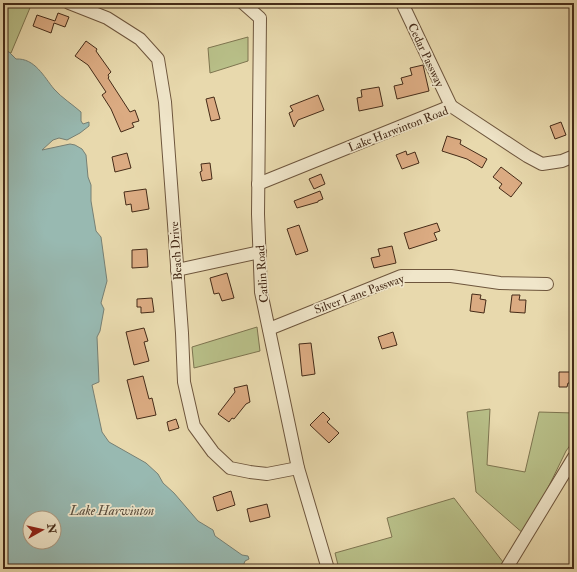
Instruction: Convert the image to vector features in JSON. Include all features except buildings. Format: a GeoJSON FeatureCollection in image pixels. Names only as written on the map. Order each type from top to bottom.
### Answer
{"type":"FeatureCollection","features":[{"type":"Feature","properties":{"kind":"street","name":"Beach Drive"},"geometry":{"type":"LineString","coordinates":[[69,3],[107,18],[140,39],[158,59],[165,102],[182,334],[184,382],[194,426],[213,452],[230,468],[267,474],[298,468]]}},
{"type":"Feature","properties":{"kind":"street","name":"Catlin Road"},"geometry":{"type":"LineString","coordinates":[[243,3],[260,18],[258,214],[261,292],[298,468],[328,569]]}},
{"type":"Feature","properties":{"kind":"street","name":"Cedar Passway"},"geometry":{"type":"LineString","coordinates":[[402,3],[451,106]]}},
{"type":"Feature","properties":{"kind":"street","name":"Lake Harwinton Road"},"geometry":{"type":"LineString","coordinates":[[258,184],[451,106],[527,156],[542,164],[562,161],[574,156]]}},
{"type":"Feature","properties":{"kind":"street"},"geometry":{"type":"LineString","coordinates":[[177,270],[260,252]]}},
{"type":"Feature","properties":{"kind":"street","name":"Silver Lane Passway"},"geometry":{"type":"LineString","coordinates":[[269,329],[401,276],[451,276],[500,283],[547,284]]}},
{"type":"Feature","properties":{"kind":"street"},"geometry":{"type":"LineString","coordinates":[[506,569],[574,457]]}},
{"type":"Feature","properties":{"kind":"green space"},"geometry":{"type":"Polygon","coordinates":[[[6,3],[32,3],[11,53],[3,50],[3,11],[6,3]]]}},
{"type":"Feature","properties":{"kind":"green space"},"geometry":{"type":"Polygon","coordinates":[[[248,37],[248,61],[210,73],[208,48],[248,37]]]}},
{"type":"Feature","properties":{"kind":"green space"},"geometry":{"type":"Polygon","coordinates":[[[257,327],[260,351],[194,368],[192,347],[257,327]]]}},
{"type":"Feature","properties":{"kind":"green space"},"geometry":{"type":"Polygon","coordinates":[[[490,409],[487,465],[525,472],[539,412],[574,413],[574,440],[566,451],[525,535],[476,492],[467,412],[490,409]]]}},
{"type":"Feature","properties":{"kind":"green space"},"geometry":{"type":"Polygon","coordinates":[[[454,498],[506,566],[503,569],[339,569],[335,553],[392,537],[387,518],[454,498]]]}},
{"type":"Feature","properties":{"kind":"water","name":"Lake Harwinton"},"geometry":{"type":"Polygon","coordinates":[[[3,51],[9,52],[16,59],[29,62],[34,65],[57,92],[81,112],[81,121],[83,124],[89,122],[89,126],[80,133],[67,140],[59,138],[53,140],[42,150],[70,144],[82,149],[86,155],[96,231],[101,237],[107,281],[101,303],[104,309],[100,331],[97,337],[99,382],[92,385],[102,432],[109,442],[146,463],[158,474],[163,483],[174,493],[198,521],[213,530],[215,536],[242,555],[248,556],[249,559],[245,561],[242,569],[3,569],[3,51]]]}}]}
